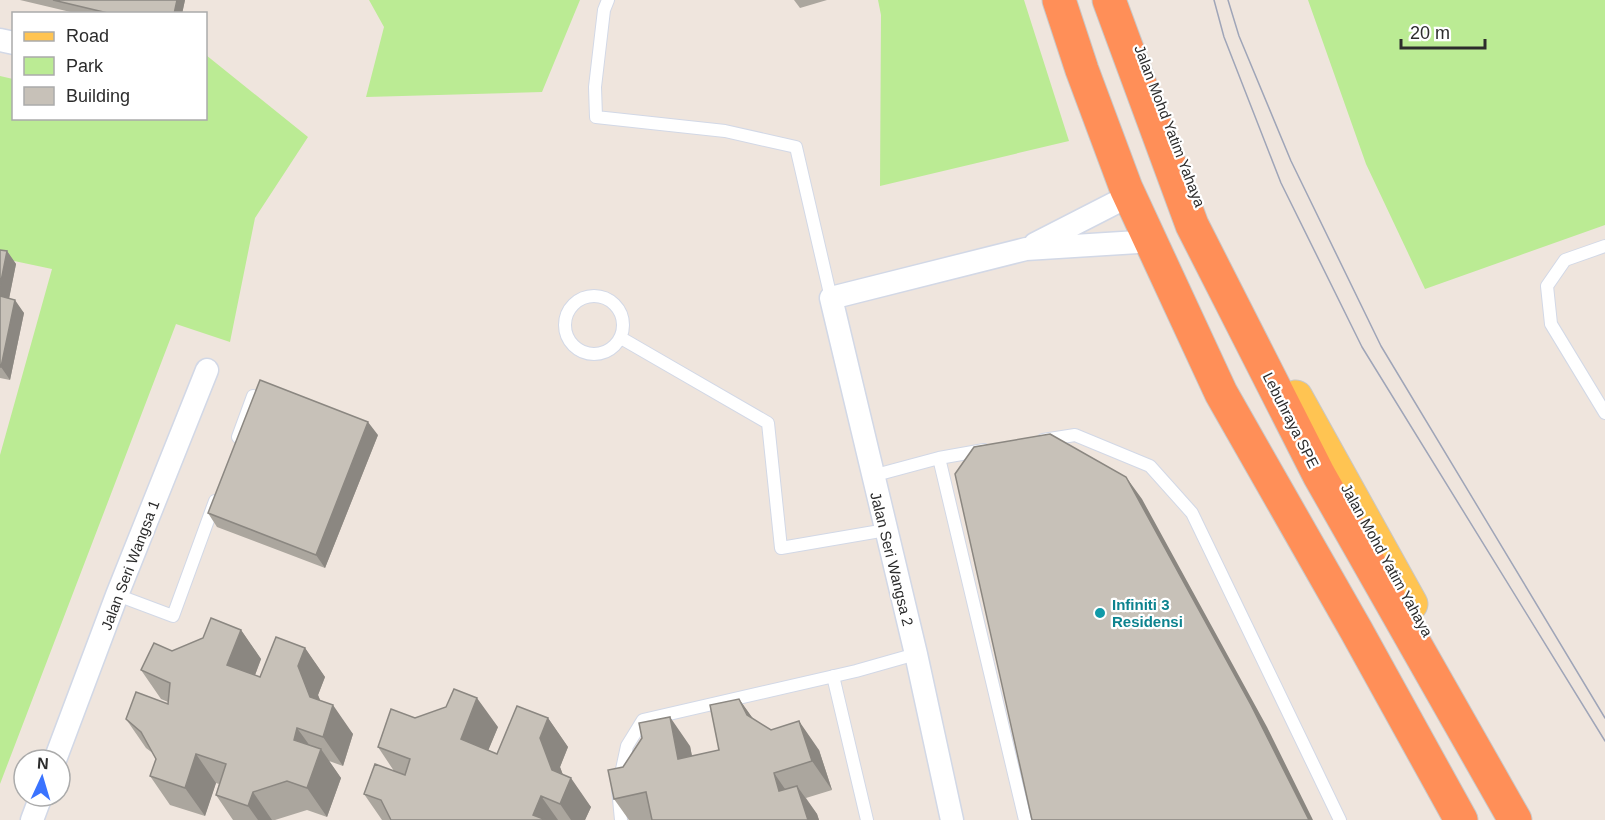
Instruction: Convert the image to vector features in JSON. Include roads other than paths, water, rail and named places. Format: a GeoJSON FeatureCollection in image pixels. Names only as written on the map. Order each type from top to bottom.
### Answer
{"type":"FeatureCollection","features":[{"type":"Feature","properties":{"kind":"highway"},"geometry":{"type":"LineString","coordinates":[[1059,0],[1082,70],[1126,188],[1221,393],[1461,820]]}},
{"type":"Feature","properties":{"kind":"highway","name":"Lebuhraya SPE"},"geometry":{"type":"LineString","coordinates":[[1109,0],[1192,225],[1319,475],[1515,820]]}},
{"type":"Feature","properties":{"kind":"main road"},"geometry":{"type":"LineString","coordinates":[[1049,0],[1119,201],[1234,441],[1446,820]]}},
{"type":"Feature","properties":{"kind":"main road","name":"Jalan Mohd Yatim Yahaya"},"geometry":{"type":"LineString","coordinates":[[1122,0],[1212,231],[1292,390],[1530,820]]}},
{"type":"Feature","properties":{"kind":"street"},"geometry":{"type":"LineString","coordinates":[[1026,249],[1119,201]]}},
{"type":"Feature","properties":{"kind":"street"},"geometry":{"type":"LineString","coordinates":[[831,298],[1026,249],[1138,242]]}},
{"type":"Feature","properties":{"kind":"street","name":"Jalan Seri Wangsa 2"},"geometry":{"type":"LineString","coordinates":[[831,298],[916,654],[952,820]]}},
{"type":"Feature","properties":{"kind":"street","name":"Jalan Seri Wangsa 1"},"geometry":{"type":"LineString","coordinates":[[60,748],[117,595],[207,370]]}},
{"type":"Feature","properties":{"kind":"lane","name":"Jalan Seri Wangsa 2"},"geometry":{"type":"LineString","coordinates":[[608,0],[604,10],[595,87],[596,117],[725,131],[796,147],[831,298]]}},
{"type":"Feature","properties":{"kind":"lane"},"geometry":{"type":"LineString","coordinates":[[1605,246],[1565,260],[1547,286],[1551,324],[1605,413]]}},
{"type":"Feature","properties":{"kind":"lane"},"geometry":{"type":"LineString","coordinates":[[589,296],[605,298],[618,308],[623,322],[621,338],[611,350],[597,355],[583,353],[571,344],[565,330],[566,316],[574,303],[589,296]]}},
{"type":"Feature","properties":{"kind":"lane"},"geometry":{"type":"LineString","coordinates":[[621,338],[768,423],[781,548],[886,530]]}},
{"type":"Feature","properties":{"kind":"lane"},"geometry":{"type":"LineString","coordinates":[[233,451],[253,396]]}},
{"type":"Feature","properties":{"kind":"lane"},"geometry":{"type":"LineString","coordinates":[[1030,442],[1075,435],[1150,466],[1192,513],[1341,820]]}},
{"type":"Feature","properties":{"kind":"lane"},"geometry":{"type":"LineString","coordinates":[[872,476],[939,458],[996,448]]}},
{"type":"Feature","properties":{"kind":"lane"},"geometry":{"type":"LineString","coordinates":[[939,458],[1025,820]]}},
{"type":"Feature","properties":{"kind":"lane"},"geometry":{"type":"LineString","coordinates":[[117,595],[173,616],[221,484]]}},
{"type":"Feature","properties":{"kind":"lane"},"geometry":{"type":"LineString","coordinates":[[621,820],[618,788],[627,746],[643,720],[833,676],[916,654]]}},
{"type":"Feature","properties":{"kind":"lane"},"geometry":{"type":"LineString","coordinates":[[833,676],[867,820]]}},
{"type":"Feature","properties":{"kind":"tram line"},"geometry":{"type":"LineString","coordinates":[[1214,0],[1224,37],[1281,183],[1362,347],[1605,741]]}},
{"type":"Feature","properties":{"kind":"tram line"},"geometry":{"type":"LineString","coordinates":[[1228,0],[1239,36],[1291,161],[1381,346],[1605,718]]}},
{"type":"Feature","properties":{"kind":"place","name":"Infiniti 3 Residensi"},"geometry":{"type":"Point","coordinates":[1100,613]}}]}
